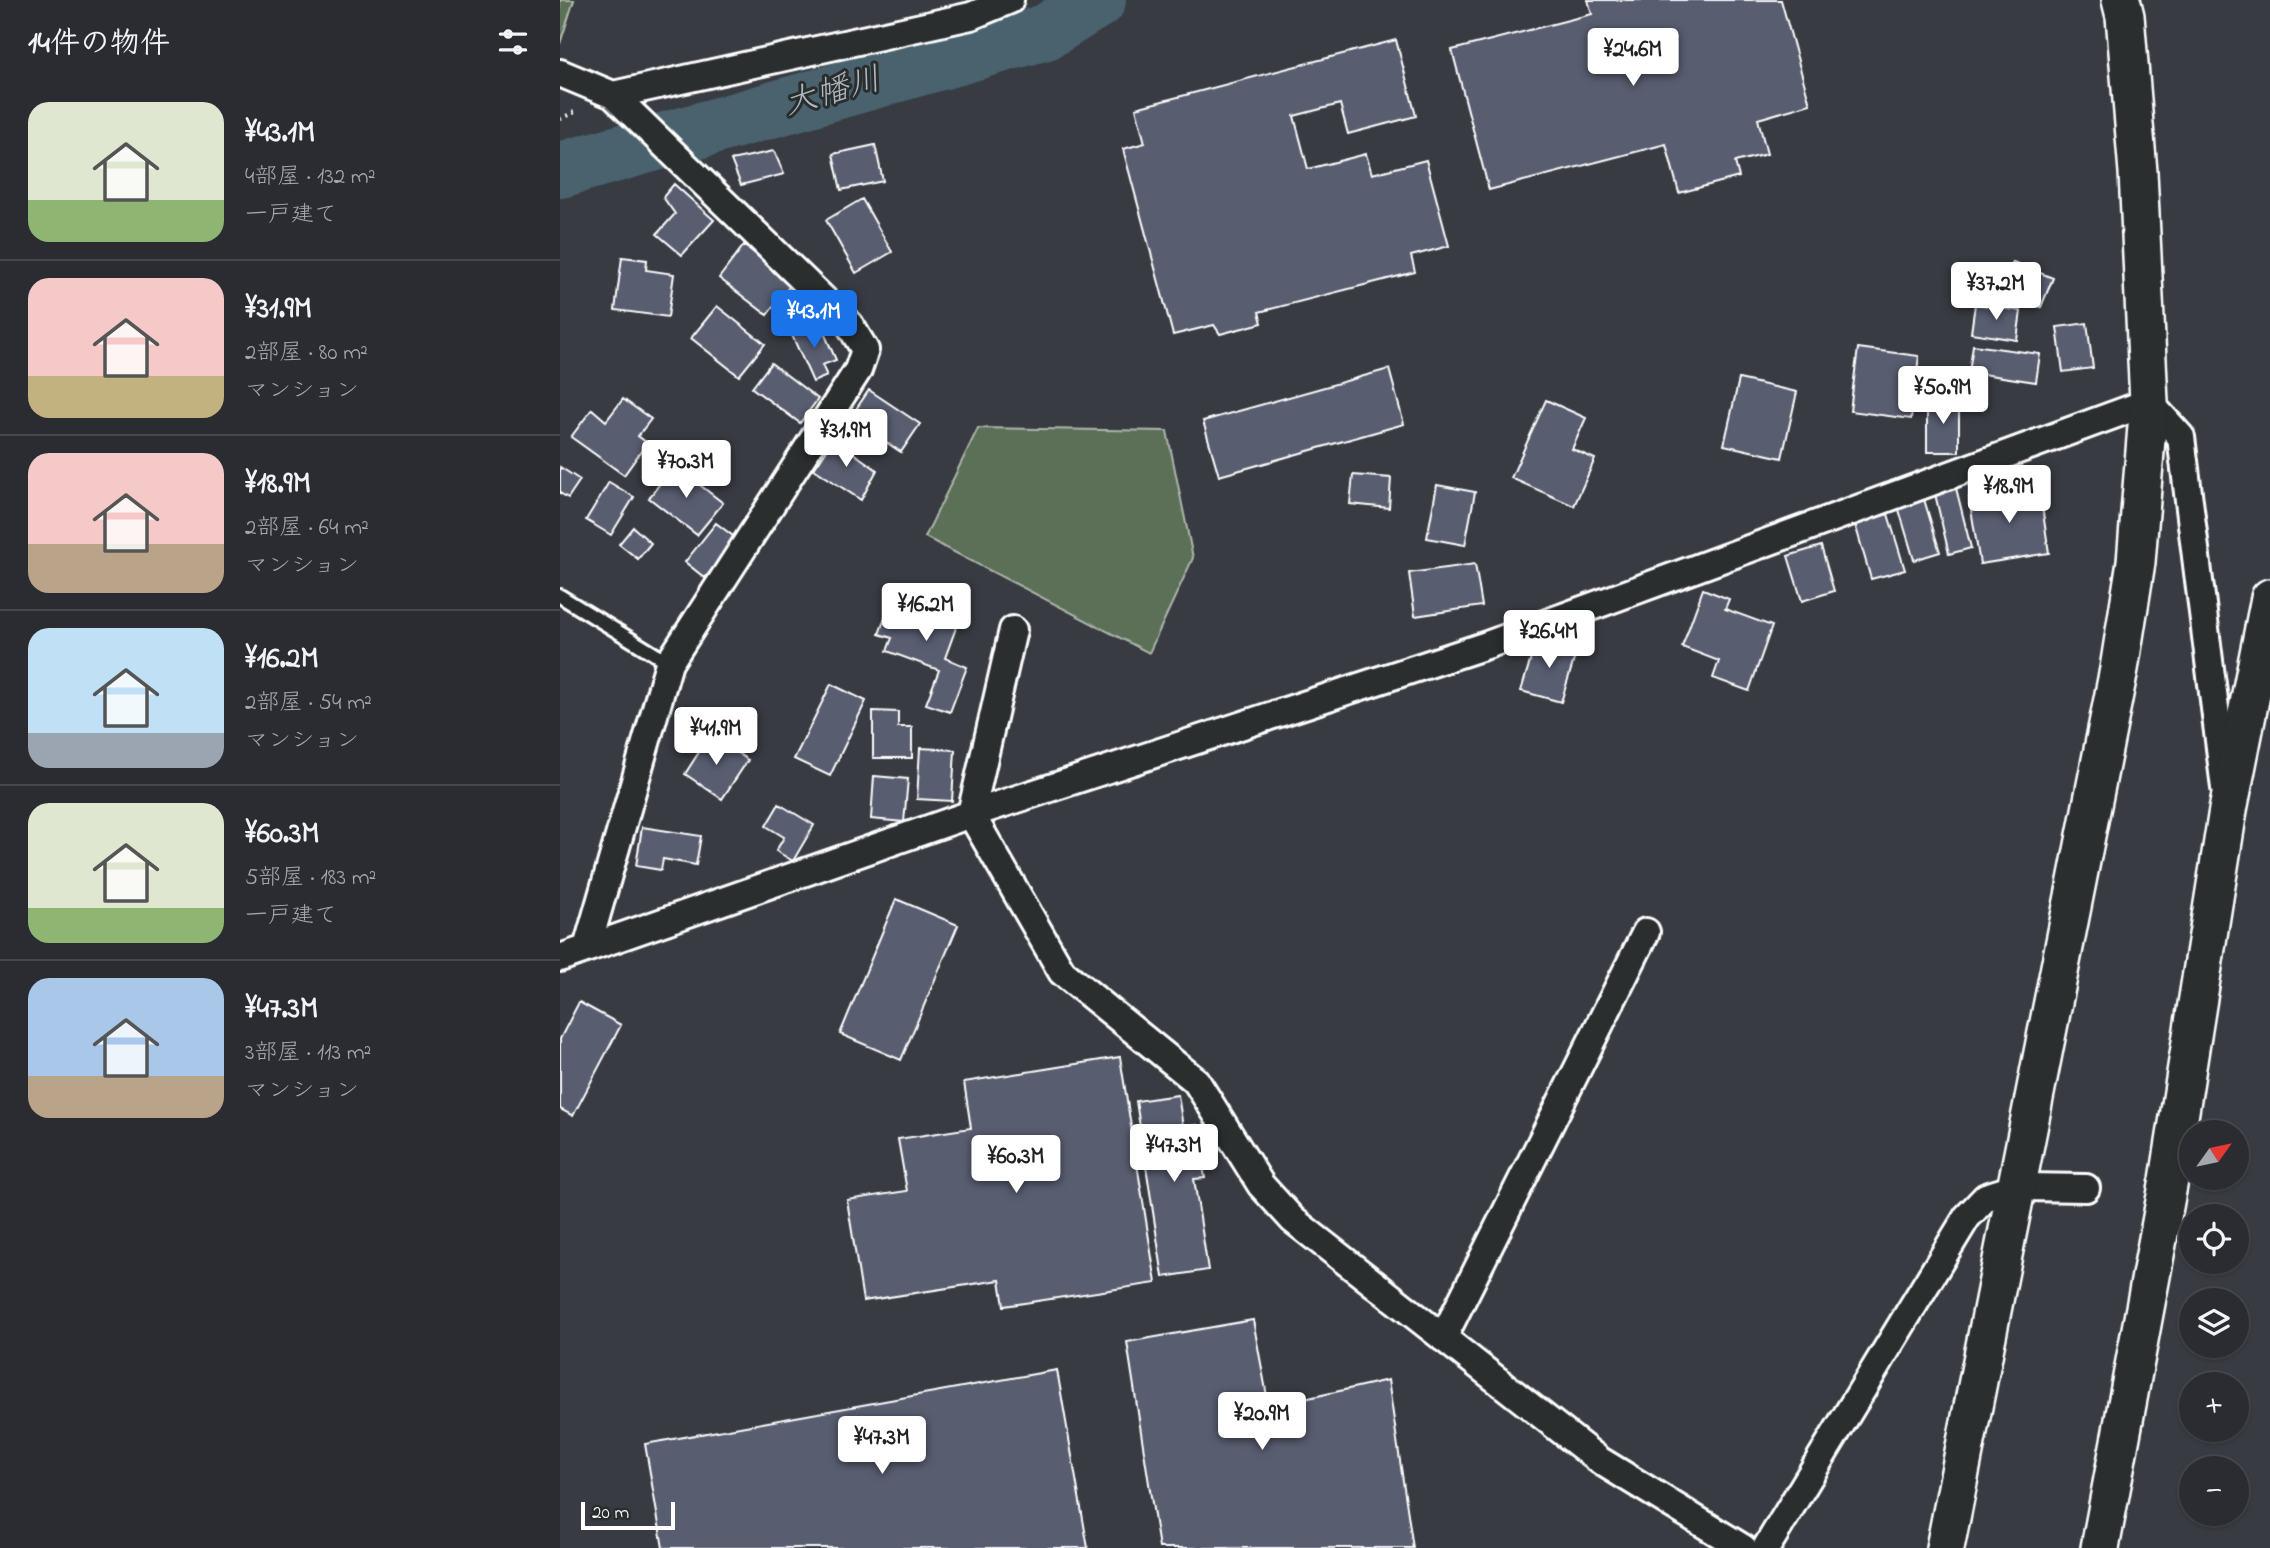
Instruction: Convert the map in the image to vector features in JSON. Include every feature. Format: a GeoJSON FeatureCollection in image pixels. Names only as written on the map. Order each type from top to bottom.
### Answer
{"type":"FeatureCollection","features":[{"type":"Feature","properties":{"kind":"street"},"geometry":{"type":"LineString","coordinates":[[613,95],[971,16],[1010,0]]}},
{"type":"Feature","properties":{"kind":"street"},"geometry":{"type":"LineString","coordinates":[[1945,1548],[2119,669],[2136,562],[2148,402],[2138,172],[2125,16],[2121,0]]}},
{"type":"Feature","properties":{"kind":"street"},"geometry":{"type":"LineString","coordinates":[[560,73],[613,95],[850,325],[865,350],[858,370],[669,663],[587,948]]}},
{"type":"Feature","properties":{"kind":"street"},"geometry":{"type":"LineString","coordinates":[[2148,402],[2181,437],[2228,810]]}},
{"type":"Feature","properties":{"kind":"street"},"geometry":{"type":"LineString","coordinates":[[560,958],[971,814],[1487,645],[2148,402]]}},
{"type":"Feature","properties":{"kind":"street"},"geometry":{"type":"LineString","coordinates":[[2100,1548],[2169,1180],[2228,810],[2270,598]]}},
{"type":"Feature","properties":{"kind":"street"},"geometry":{"type":"LineString","coordinates":[[1013,630],[971,814],[1062,972],[1196,1081],[1261,1185],[1293,1220],[1599,1461],[1743,1548]]}},
{"type":"Feature","properties":{"kind":"street"},"geometry":{"type":"LineString","coordinates":[[1443,1338],[1647,932]]}},
{"type":"Feature","properties":{"kind":"street"},"geometry":{"type":"LineString","coordinates":[[1766,1548],[1967,1217],[1986,1197],[2018,1187],[2086,1188]]}},
{"type":"Feature","properties":{"kind":"lane"},"geometry":{"type":"LineString","coordinates":[[560,596],[669,663]]}},
{"type":"Feature","properties":{"kind":"green space"},"geometry":{"type":"Polygon","coordinates":[[[560,0],[574,0],[560,44],[560,0]]]}},
{"type":"Feature","properties":{"kind":"green space"},"geometry":{"type":"Polygon","coordinates":[[[978,428],[1167,431],[1193,558],[1149,653],[925,537],[978,428]]]}},
{"type":"Feature","properties":{"kind":"building"},"geometry":{"type":"Polygon","coordinates":[[[1588,0],[1781,0],[1810,104],[1758,119],[1767,154],[1735,162],[1739,177],[1679,193],[1666,144],[1489,190],[1452,50],[1592,14],[1588,0]]]}},
{"type":"Feature","properties":{"kind":"building"},"geometry":{"type":"Polygon","coordinates":[[[1396,40],[1416,116],[1348,134],[1340,104],[1294,116],[1308,169],[1366,154],[1372,174],[1426,160],[1449,246],[1411,256],[1415,272],[1259,312],[1262,323],[1220,334],[1214,325],[1173,335],[1123,149],[1145,143],[1136,108],[1396,40]]]}},
{"type":"Feature","properties":{"kind":"building"},"geometry":{"type":"Polygon","coordinates":[[[875,145],[883,181],[841,190],[833,154],[875,145]]]}},
{"type":"Feature","properties":{"kind":"building"},"geometry":{"type":"Polygon","coordinates":[[[774,151],[784,174],[741,185],[731,160],[774,151]]]}},
{"type":"Feature","properties":{"kind":"building"},"geometry":{"type":"Polygon","coordinates":[[[674,184],[714,220],[682,255],[657,234],[675,214],[663,197],[674,184]]]}},
{"type":"Feature","properties":{"kind":"building"},"geometry":{"type":"Polygon","coordinates":[[[862,199],[892,252],[856,273],[826,220],[862,199]]]}},
{"type":"Feature","properties":{"kind":"building"},"geometry":{"type":"Polygon","coordinates":[[[744,245],[792,283],[767,315],[719,278],[744,245]]]}},
{"type":"Feature","properties":{"kind":"building"},"geometry":{"type":"Polygon","coordinates":[[[622,257],[647,260],[646,270],[674,274],[668,317],[615,310],[622,257]]]}},
{"type":"Feature","properties":{"kind":"building"},"geometry":{"type":"Polygon","coordinates":[[[2013,262],[2053,278],[2041,307],[2001,291],[2013,262]]]}},
{"type":"Feature","properties":{"kind":"building"},"geometry":{"type":"Polygon","coordinates":[[[1975,304],[2021,311],[2017,340],[1971,333],[1975,304]]]}},
{"type":"Feature","properties":{"kind":"building"},"geometry":{"type":"Polygon","coordinates":[[[717,306],[765,344],[739,376],[691,338],[717,306]]]}},
{"type":"Feature","properties":{"kind":"building"},"geometry":{"type":"Polygon","coordinates":[[[819,321],[836,360],[822,365],[827,376],[813,382],[791,333],[819,321]]]}},
{"type":"Feature","properties":{"kind":"building"},"geometry":{"type":"Polygon","coordinates":[[[2087,323],[2093,368],[2063,372],[2057,327],[2087,323]]]}},
{"type":"Feature","properties":{"kind":"building"},"geometry":{"type":"Polygon","coordinates":[[[1973,345],[2040,354],[2036,382],[1969,372],[1973,345]]]}},
{"type":"Feature","properties":{"kind":"building"},"geometry":{"type":"Polygon","coordinates":[[[1858,348],[1919,356],[1911,419],[1850,411],[1858,348]]]}},
{"type":"Feature","properties":{"kind":"building"},"geometry":{"type":"Polygon","coordinates":[[[771,363],[818,399],[800,423],[752,388],[771,363]]]}},
{"type":"Feature","properties":{"kind":"building"},"geometry":{"type":"Polygon","coordinates":[[[1389,369],[1404,424],[1219,476],[1203,421],[1389,369]]]}},
{"type":"Feature","properties":{"kind":"building"},"geometry":{"type":"Polygon","coordinates":[[[1739,379],[1797,392],[1782,458],[1724,445],[1739,379]]]}},
{"type":"Feature","properties":{"kind":"building"},"geometry":{"type":"Polygon","coordinates":[[[869,390],[920,424],[901,452],[850,418],[869,390]]]}},
{"type":"Feature","properties":{"kind":"building"},"geometry":{"type":"Polygon","coordinates":[[[623,399],[651,419],[638,436],[647,443],[624,475],[571,437],[592,409],[606,421],[623,399]]]}},
{"type":"Feature","properties":{"kind":"building"},"geometry":{"type":"Polygon","coordinates":[[[1927,399],[1959,400],[1959,452],[1927,452],[1927,399]]]}},
{"type":"Feature","properties":{"kind":"building"},"geometry":{"type":"Polygon","coordinates":[[[1546,400],[1586,418],[1572,449],[1595,459],[1574,506],[1511,478],[1546,400]]]}},
{"type":"Feature","properties":{"kind":"building"},"geometry":{"type":"Polygon","coordinates":[[[834,439],[877,470],[861,500],[814,469],[834,439]]]}},
{"type":"Feature","properties":{"kind":"building"},"geometry":{"type":"Polygon","coordinates":[[[674,465],[723,503],[697,535],[649,498],[674,465]]]}},
{"type":"Feature","properties":{"kind":"building"},"geometry":{"type":"Polygon","coordinates":[[[560,467],[580,480],[568,498],[560,493],[560,467]]]}},
{"type":"Feature","properties":{"kind":"building"},"geometry":{"type":"Polygon","coordinates":[[[1353,475],[1391,478],[1389,508],[1350,504],[1353,475]]]}},
{"type":"Feature","properties":{"kind":"building"},"geometry":{"type":"Polygon","coordinates":[[[609,482],[634,497],[611,535],[586,520],[609,482]]]}},
{"type":"Feature","properties":{"kind":"building"},"geometry":{"type":"Polygon","coordinates":[[[1437,485],[1475,492],[1465,545],[1427,538],[1437,485]]]}},
{"type":"Feature","properties":{"kind":"building"},"geometry":{"type":"Polygon","coordinates":[[[2039,486],[2049,553],[1980,564],[1969,497],[2039,486]]]}},
{"type":"Feature","properties":{"kind":"building"},"geometry":{"type":"Polygon","coordinates":[[[1956,488],[1971,548],[1949,554],[1935,494],[1956,488]]]}},
{"type":"Feature","properties":{"kind":"building"},"geometry":{"type":"Polygon","coordinates":[[[1923,496],[1940,552],[1914,560],[1897,503],[1923,496]]]}},
{"type":"Feature","properties":{"kind":"building"},"geometry":{"type":"Polygon","coordinates":[[[1888,514],[1905,570],[1871,579],[1855,524],[1888,514]]]}},
{"type":"Feature","properties":{"kind":"building"},"geometry":{"type":"Polygon","coordinates":[[[716,523],[737,539],[705,578],[685,562],[716,523]]]}},
{"type":"Feature","properties":{"kind":"building"},"geometry":{"type":"Polygon","coordinates":[[[633,527],[651,543],[638,559],[619,544],[633,527]]]}},
{"type":"Feature","properties":{"kind":"building"},"geometry":{"type":"Polygon","coordinates":[[[1821,546],[1834,591],[1802,601],[1788,556],[1821,546]]]}},
{"type":"Feature","properties":{"kind":"building"},"geometry":{"type":"Polygon","coordinates":[[[1475,564],[1482,606],[1415,616],[1409,573],[1475,564]]]}},
{"type":"Feature","properties":{"kind":"building"},"geometry":{"type":"Polygon","coordinates":[[[1703,589],[1729,599],[1725,609],[1772,626],[1749,691],[1713,678],[1719,661],[1682,647],[1703,589]]]}},
{"type":"Feature","properties":{"kind":"building"},"geometry":{"type":"Polygon","coordinates":[[[895,590],[961,614],[945,658],[967,667],[950,712],[926,704],[939,670],[887,651],[892,638],[879,634],[895,590]]]}},
{"type":"Feature","properties":{"kind":"building"},"geometry":{"type":"Polygon","coordinates":[[[1537,638],[1577,650],[1561,702],[1521,691],[1537,638]]]}},
{"type":"Feature","properties":{"kind":"building"},"geometry":{"type":"Polygon","coordinates":[[[831,684],[866,701],[830,776],[794,759],[831,684]]]}},
{"type":"Feature","properties":{"kind":"building"},"geometry":{"type":"Polygon","coordinates":[[[873,711],[898,712],[898,727],[912,727],[912,758],[873,758],[873,711]]]}},
{"type":"Feature","properties":{"kind":"building"},"geometry":{"type":"Polygon","coordinates":[[[710,735],[748,760],[722,799],[685,774],[710,735]]]}},
{"type":"Feature","properties":{"kind":"building"},"geometry":{"type":"Polygon","coordinates":[[[920,748],[955,750],[952,801],[917,799],[920,748]]]}},
{"type":"Feature","properties":{"kind":"building"},"geometry":{"type":"Polygon","coordinates":[[[874,776],[908,779],[904,822],[871,819],[874,776]]]}},
{"type":"Feature","properties":{"kind":"building"},"geometry":{"type":"Polygon","coordinates":[[[779,804],[814,825],[793,861],[776,851],[784,837],[766,826],[779,804]]]}},
{"type":"Feature","properties":{"kind":"building"},"geometry":{"type":"Polygon","coordinates":[[[642,827],[701,836],[696,865],[663,859],[661,870],[636,866],[642,827]]]}},
{"type":"Feature","properties":{"kind":"building"},"geometry":{"type":"Polygon","coordinates":[[[896,899],[958,925],[901,1060],[840,1034],[896,899]]]}},
{"type":"Feature","properties":{"kind":"building"},"geometry":{"type":"Polygon","coordinates":[[[579,1002],[621,1025],[573,1116],[560,1109],[560,1039],[579,1002]]]}},
{"type":"Feature","properties":{"kind":"building"},"geometry":{"type":"Polygon","coordinates":[[[1120,1057],[1156,1283],[1004,1306],[1000,1280],[863,1301],[847,1200],[907,1191],[898,1139],[971,1128],[964,1082],[1120,1057]]]}},
{"type":"Feature","properties":{"kind":"building"},"geometry":{"type":"Polygon","coordinates":[[[1178,1095],[1183,1127],[1197,1125],[1205,1178],[1194,1179],[1208,1270],[1163,1277],[1136,1101],[1178,1095]]]}},
{"type":"Feature","properties":{"kind":"building"},"geometry":{"type":"Polygon","coordinates":[[[1253,1320],[1269,1407],[1388,1380],[1413,1548],[1159,1548],[1127,1342],[1253,1320]]]}},
{"type":"Feature","properties":{"kind":"building"},"geometry":{"type":"Polygon","coordinates":[[[1057,1370],[1088,1548],[663,1548],[645,1444],[1057,1370]]]}},
{"type":"Feature","properties":{"kind":"waterway","name":"大幡川"},"geometry":{"type":"LineString","coordinates":[[560,170],[1046,32],[1098,0]]}}]}
